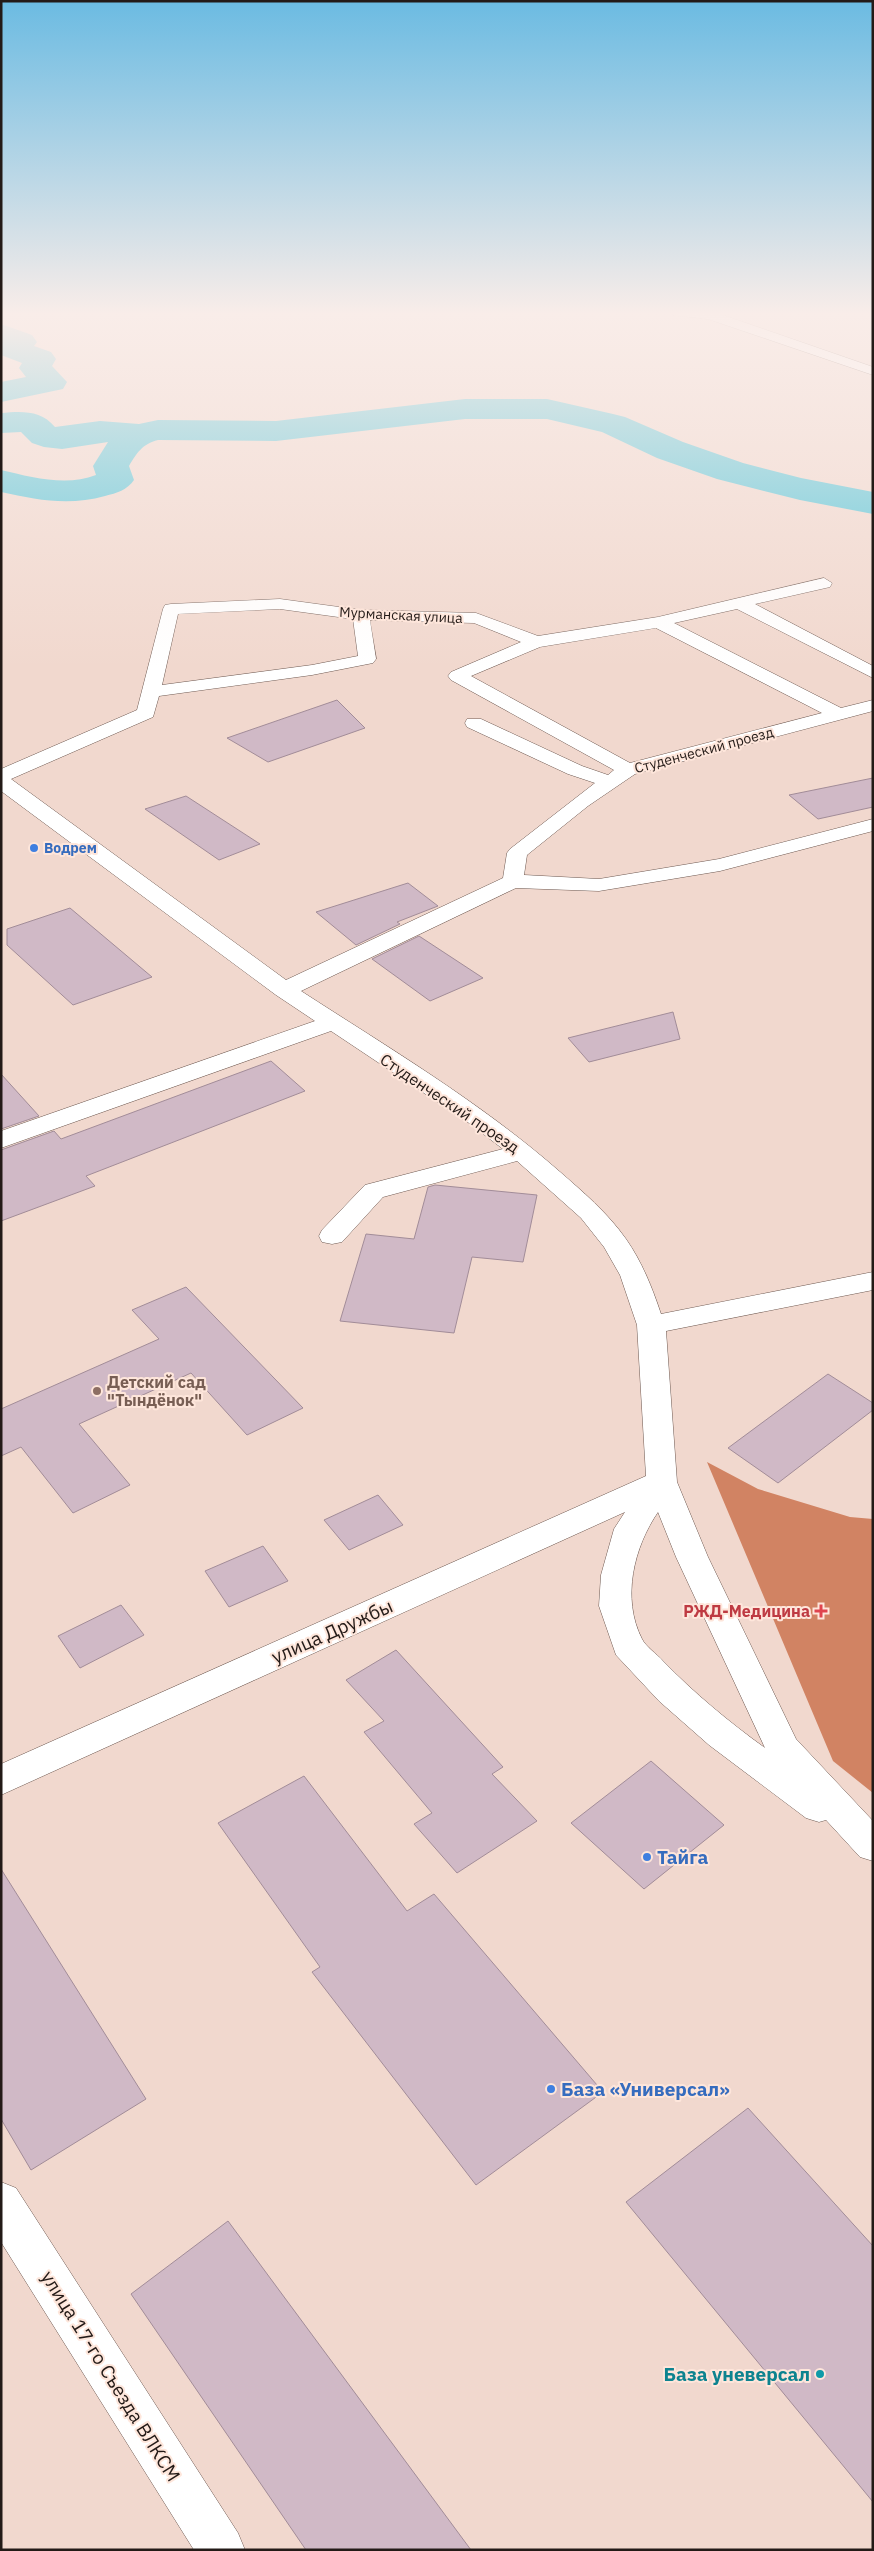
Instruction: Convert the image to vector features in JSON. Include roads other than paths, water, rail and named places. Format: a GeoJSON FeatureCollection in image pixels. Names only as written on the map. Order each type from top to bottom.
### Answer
{"type":"FeatureCollection","features":[{"type":"Feature","properties":{"kind":"street"},"geometry":{"type":"LineString","coordinates":[[628,770],[457,676],[536,642],[658,622],[824,583]]}},
{"type":"Feature","properties":{"kind":"street","name":"Мурманская улица"},"geometry":{"type":"LineString","coordinates":[[1,776],[146,713],[172,609],[280,604],[361,616],[476,618],[536,642]]}},
{"type":"Feature","properties":{"kind":"street"},"geometry":{"type":"LineString","coordinates":[[741,604],[873,673]]}},
{"type":"Feature","properties":{"kind":"street"},"geometry":{"type":"LineString","coordinates":[[151,692],[312,670],[368,659],[361,616]]}},
{"type":"Feature","properties":{"kind":"street"},"geometry":{"type":"LineString","coordinates":[[658,622],[839,714]]}},
{"type":"Feature","properties":{"kind":"street","name":"Студенческий проезд"},"geometry":{"type":"LineString","coordinates":[[513,881],[517,853],[581,802],[628,770],[873,705]]}},
{"type":"Feature","properties":{"kind":"street"},"geometry":{"type":"LineString","coordinates":[[474,723],[575,770],[611,782]]}},
{"type":"Feature","properties":{"kind":"street","name":"Студенческий проезд"},"geometry":{"type":"LineString","coordinates":[[1,781],[284,990],[478,1118],[522,1152],[590,1212],[615,1243],[634,1275],[651,1325],[662,1482],[692,1557],[783,1748],[872,1845]]}},
{"type":"Feature","properties":{"kind":"street"},"geometry":{"type":"LineString","coordinates":[[284,990],[513,881],[599,885],[720,865],[873,824]]}},
{"type":"Feature","properties":{"kind":"street"},"geometry":{"type":"LineString","coordinates":[[1,1140],[332,1023]]}},
{"type":"Feature","properties":{"kind":"street"},"geometry":{"type":"LineString","coordinates":[[332,1236],[374,1191],[522,1152]]}},
{"type":"Feature","properties":{"kind":"street"},"geometry":{"type":"LineString","coordinates":[[651,1325],[873,1281]]}},
{"type":"Feature","properties":{"kind":"street"},"geometry":{"type":"LineString","coordinates":[[662,1482],[630,1529],[617,1575],[615,1606],[628,1646],[671,1691],[721,1736],[872,1845]]}},
{"type":"Feature","properties":{"kind":"street","name":"улица Дружбы"},"geometry":{"type":"LineString","coordinates":[[1,1780],[662,1482]]}},
{"type":"Feature","properties":{"kind":"street","name":"улица 17-го Съезда ВЛКСМ"},"geometry":{"type":"LineString","coordinates":[[1,2203],[221,2550]]}},
{"type":"Feature","properties":{"kind":"waterway"},"geometry":{"type":"LineString","coordinates":[[39,430],[44,436],[62,438],[100,431],[139,434]]}},
{"type":"Feature","properties":{"kind":"waterway"},"geometry":{"type":"LineString","coordinates":[[139,434],[158,430]]}},
{"type":"Feature","properties":{"kind":"waterway"},"geometry":{"type":"LineString","coordinates":[[164,430],[284,430]]}},
{"type":"Feature","properties":{"kind":"waterway"},"geometry":{"type":"LineString","coordinates":[[626,430],[670,450],[730,471],[800,489],[873,503]]}},
{"type":"Feature","properties":{"kind":"waterway"},"geometry":{"type":"LineString","coordinates":[[1,481],[59,491],[87,490],[101,486],[116,480],[111,466],[125,443],[139,434]]}},
{"type":"Feature","properties":{"kind":"place","name":"Водрем"},"geometry":{"type":"Point","coordinates":[34,848]}},
{"type":"Feature","properties":{"kind":"place","name":"Детский сад \"Тындёнок\""},"geometry":{"type":"Point","coordinates":[97,1391]}},
{"type":"Feature","properties":{"kind":"place","name":"РЖД-Медицина"},"geometry":{"type":"Point","coordinates":[821,1611]}},
{"type":"Feature","properties":{"kind":"place","name":"Тайга"},"geometry":{"type":"Point","coordinates":[647,1857]}},
{"type":"Feature","properties":{"kind":"place","name":"База «Универсал»"},"geometry":{"type":"Point","coordinates":[551,2089]}},
{"type":"Feature","properties":{"kind":"place","name":"База уневерсал"},"geometry":{"type":"Point","coordinates":[820,2374]}}]}
